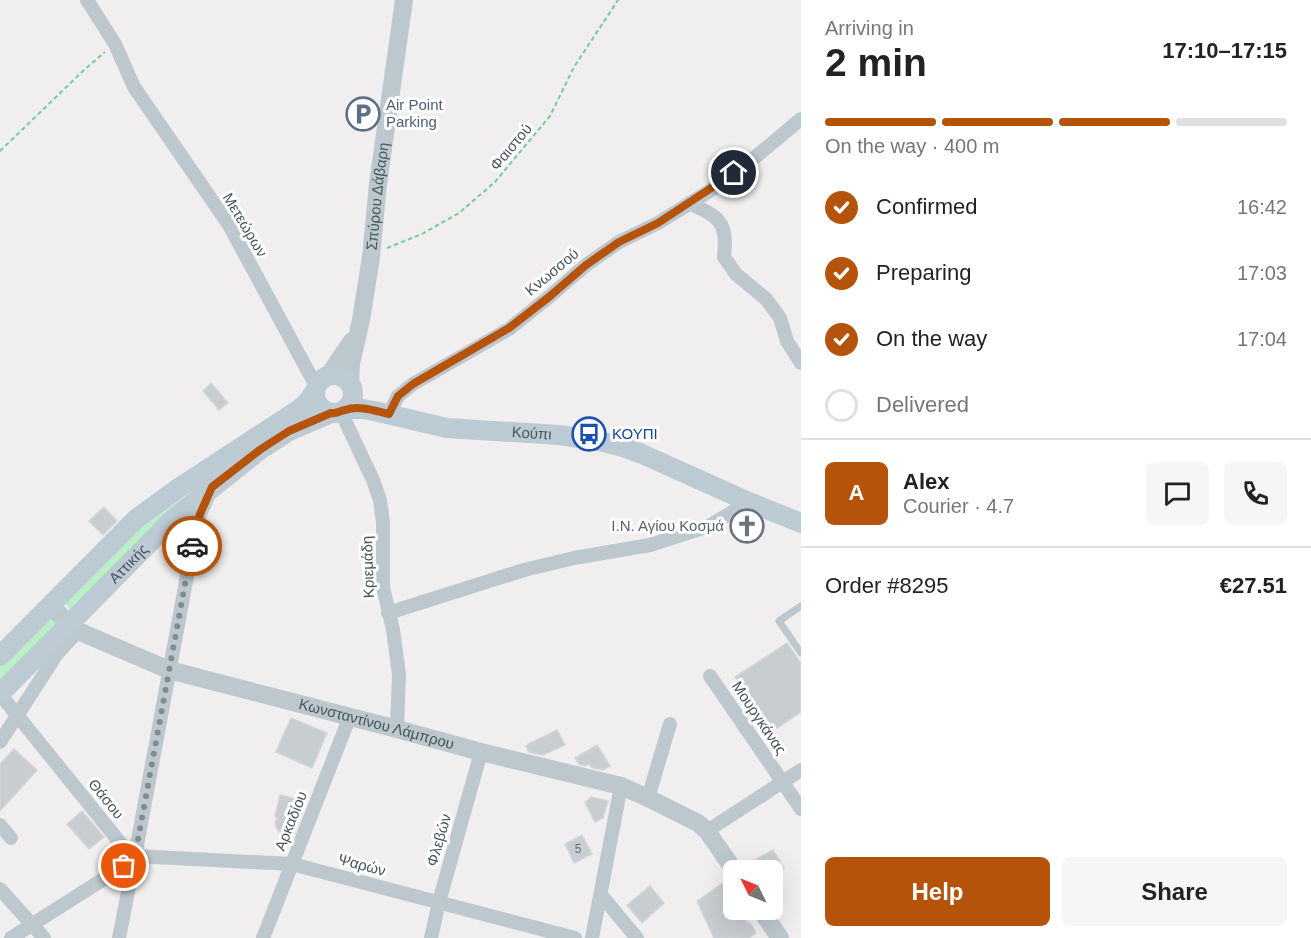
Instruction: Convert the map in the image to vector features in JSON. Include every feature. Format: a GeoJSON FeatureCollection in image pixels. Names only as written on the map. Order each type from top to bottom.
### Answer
{"type":"FeatureCollection","features":[{"type":"Feature","properties":{"kind":"main road"},"geometry":{"type":"LineString","coordinates":[[340,376],[345,378],[366,402],[389,414],[363,409],[326,412],[318,406],[316,401],[320,384],[340,376]]}},
{"type":"Feature","properties":{"kind":"main road","name":"Αττικής"},"geometry":{"type":"LineString","coordinates":[[0,656],[136,519],[177,489],[301,408],[320,384]]}},
{"type":"Feature","properties":{"kind":"main road"},"geometry":{"type":"LineString","coordinates":[[339,412],[352,400],[351,386]]}},
{"type":"Feature","properties":{"kind":"main road","name":"Αττικής"},"geometry":{"type":"LineString","coordinates":[[0,694],[74,627],[172,520],[261,449],[289,431],[339,412]]}},
{"type":"Feature","properties":{"kind":"main road","name":"Κούπι"},"geometry":{"type":"LineString","coordinates":[[389,414],[447,428],[559,435],[609,444],[642,454],[801,523]]}},
{"type":"Feature","properties":{"kind":"street","name":"Μετεώρων"},"geometry":{"type":"LineString","coordinates":[[87,0],[116,44],[134,87],[229,225],[320,384]]}},
{"type":"Feature","properties":{"kind":"street","name":"Σπύρου Δάβαρη"},"geometry":{"type":"LineString","coordinates":[[351,386],[351,364],[361,320],[371,256],[378,184],[404,0]]}},
{"type":"Feature","properties":{"kind":"street","name":"Κνωσσού"},"geometry":{"type":"LineString","coordinates":[[389,414],[398,396],[413,384],[509,328],[586,265],[619,242],[658,223],[747,164],[801,119]]}},
{"type":"Feature","properties":{"kind":"street"},"geometry":{"type":"LineString","coordinates":[[689,203],[720,220],[726,241],[724,257],[736,274],[766,299],[780,318],[787,341],[801,363]]}},
{"type":"Feature","properties":{"kind":"street","name":"Σπύρου Δάβαρη"},"geometry":{"type":"LineString","coordinates":[[320,384],[354,338],[361,320]]}},
{"type":"Feature","properties":{"kind":"street","name":"Κριεμάδη"},"geometry":{"type":"LineString","coordinates":[[339,412],[373,480],[380,500],[383,522],[382,587],[393,630],[399,674],[397,729]]}},
{"type":"Feature","properties":{"kind":"street"},"geometry":{"type":"LineString","coordinates":[[119,938],[195,533],[200,514],[212,487]]}},
{"type":"Feature","properties":{"kind":"street"},"geometry":{"type":"LineString","coordinates":[[388,612],[524,570],[574,558],[650,545],[709,526],[749,502]]}},
{"type":"Feature","properties":{"kind":"street"},"geometry":{"type":"LineString","coordinates":[[172,520],[195,533]]}},
{"type":"Feature","properties":{"kind":"street","name":"Κωνσταντίνου Λάμπρου"},"geometry":{"type":"LineString","coordinates":[[50,606],[74,627],[169,670],[481,752],[621,786],[698,823],[707,831]]}},
{"type":"Feature","properties":{"kind":"street"},"geometry":{"type":"LineString","coordinates":[[0,742],[74,627]]}},
{"type":"Feature","properties":{"kind":"street","name":"Μουργκάνας"},"geometry":{"type":"LineString","coordinates":[[710,676],[801,809]]}},
{"type":"Feature","properties":{"kind":"street","name":"Θάσου"},"geometry":{"type":"LineString","coordinates":[[0,694],[122,844],[135,856]]}},
{"type":"Feature","properties":{"kind":"street","name":"Αρκαδίου"},"geometry":{"type":"LineString","coordinates":[[263,938],[350,716]]}},
{"type":"Feature","properties":{"kind":"street"},"geometry":{"type":"LineString","coordinates":[[648,798],[670,724]]}},
{"type":"Feature","properties":{"kind":"street","name":"Φλεβών"},"geometry":{"type":"LineString","coordinates":[[431,938],[481,752]]}},
{"type":"Feature","properties":{"kind":"street"},"geometry":{"type":"LineString","coordinates":[[727,860],[707,831],[801,770]]}},
{"type":"Feature","properties":{"kind":"street"},"geometry":{"type":"LineString","coordinates":[[592,938],[621,786]]}},
{"type":"Feature","properties":{"kind":"street"},"geometry":{"type":"LineString","coordinates":[[0,825],[11,838]]}},
{"type":"Feature","properties":{"kind":"street"},"geometry":{"type":"LineString","coordinates":[[11,938],[121,868],[135,856]]}},
{"type":"Feature","properties":{"kind":"street","name":"Ψαρών"},"geometry":{"type":"LineString","coordinates":[[135,856],[292,864],[575,938]]}},
{"type":"Feature","properties":{"kind":"street"},"geometry":{"type":"LineString","coordinates":[[0,889],[44,938]]}},
{"type":"Feature","properties":{"kind":"street"},"geometry":{"type":"LineString","coordinates":[[601,895],[637,938]]}},
{"type":"Feature","properties":{"kind":"street"},"geometry":{"type":"LineString","coordinates":[[768,920],[780,938]]}},
{"type":"Feature","properties":{"kind":"lane"},"geometry":{"type":"LineString","coordinates":[[801,606],[779,621],[801,653]]}},
{"type":"Feature","properties":{"kind":"path","name":"Φαιστού"},"geometry":{"type":"LineString","coordinates":[[371,256],[422,234],[459,213],[495,182],[550,116],[574,67],[618,0]]}},
{"type":"Feature","properties":{"kind":"path"},"geometry":{"type":"LineString","coordinates":[[0,151],[84,70],[116,44]]}},
{"type":"Feature","properties":{"kind":"green space"},"geometry":{"type":"Polygon","coordinates":[[[273,434],[72,611],[67,606],[66,601],[150,517],[273,434]]]}},
{"type":"Feature","properties":{"kind":"green space"},"geometry":{"type":"Polygon","coordinates":[[[51,618],[57,624],[0,688],[0,664],[51,618]]]}},
{"type":"Feature","properties":{"kind":"building"},"geometry":{"type":"Polygon","coordinates":[[[211,383],[228,403],[219,410],[203,391],[211,383]]]}},
{"type":"Feature","properties":{"kind":"building"},"geometry":{"type":"Polygon","coordinates":[[[104,507],[117,521],[103,535],[89,521],[104,507]]]}},
{"type":"Feature","properties":{"kind":"building","name":"Ι.Ν. Αγίου Κοσμά"},"geometry":{"type":"Polygon","coordinates":[[[753,517],[758,526],[742,536],[736,527],[753,517]]]}},
{"type":"Feature","properties":{"kind":"building"},"geometry":{"type":"Polygon","coordinates":[[[787,643],[801,663],[801,712],[771,732],[735,677],[787,643]]]}},
{"type":"Feature","properties":{"kind":"building"},"geometry":{"type":"Polygon","coordinates":[[[291,718],[327,733],[312,768],[276,752],[291,718]]]}},
{"type":"Feature","properties":{"kind":"building"},"geometry":{"type":"Polygon","coordinates":[[[557,730],[565,745],[543,755],[529,752],[526,746],[528,744],[557,730]]]}},
{"type":"Feature","properties":{"kind":"building"},"geometry":{"type":"Polygon","coordinates":[[[597,745],[610,766],[603,770],[591,767],[589,764],[585,766],[579,764],[575,758],[597,745]]]}},
{"type":"Feature","properties":{"kind":"building"},"geometry":{"type":"Polygon","coordinates":[[[14,749],[37,770],[0,811],[0,764],[14,749]]]}},
{"type":"Feature","properties":{"kind":"building"},"geometry":{"type":"Polygon","coordinates":[[[280,795],[305,801],[292,839],[285,841],[275,825],[280,795]]]}},
{"type":"Feature","properties":{"kind":"building"},"geometry":{"type":"Polygon","coordinates":[[[591,797],[608,801],[603,818],[595,822],[585,803],[591,797]]]}},
{"type":"Feature","properties":{"kind":"building"},"geometry":{"type":"Polygon","coordinates":[[[82,811],[104,837],[89,849],[67,824],[82,811]]]}},
{"type":"Feature","properties":{"kind":"building"},"geometry":{"type":"Polygon","coordinates":[[[582,835],[592,854],[574,863],[565,844],[582,835]]]}},
{"type":"Feature","properties":{"kind":"building"},"geometry":{"type":"Polygon","coordinates":[[[773,850],[779,860],[755,860],[773,850]]]}},
{"type":"Feature","properties":{"kind":"building"},"geometry":{"type":"Polygon","coordinates":[[[723,883],[723,920],[744,920],[751,924],[756,933],[749,938],[714,938],[697,901],[723,883]]]}},
{"type":"Feature","properties":{"kind":"building"},"geometry":{"type":"Polygon","coordinates":[[[650,886],[664,903],[642,923],[627,905],[650,886]]]}},
{"type":"Feature","properties":{"kind":"way so far"},"geometry":{"type":"LineString","coordinates":[[124,866],[135,856],[192,546]]}},
{"type":"Feature","properties":{"kind":"place","name":"Air Point Parking"},"geometry":{"type":"Point","coordinates":[363,114]}},
{"type":"Feature","properties":{"kind":"place","name":"ΚΟΥΠΙ"},"geometry":{"type":"Point","coordinates":[589,434]}},
{"type":"Feature","properties":{"kind":"place","name":"Ι.Ν. Αγίου Κοσμά"},"geometry":{"type":"Point","coordinates":[747,526]}},
{"type":"Feature","properties":{"kind":"route"},"geometry":{"type":"LineString","coordinates":[[192,546],[200,514],[212,487],[261,449],[289,431],[331,413],[336,414],[346,409],[363,409],[389,414],[398,396],[413,384],[509,328],[586,265],[619,242],[658,223],[734,173]]}}]}
